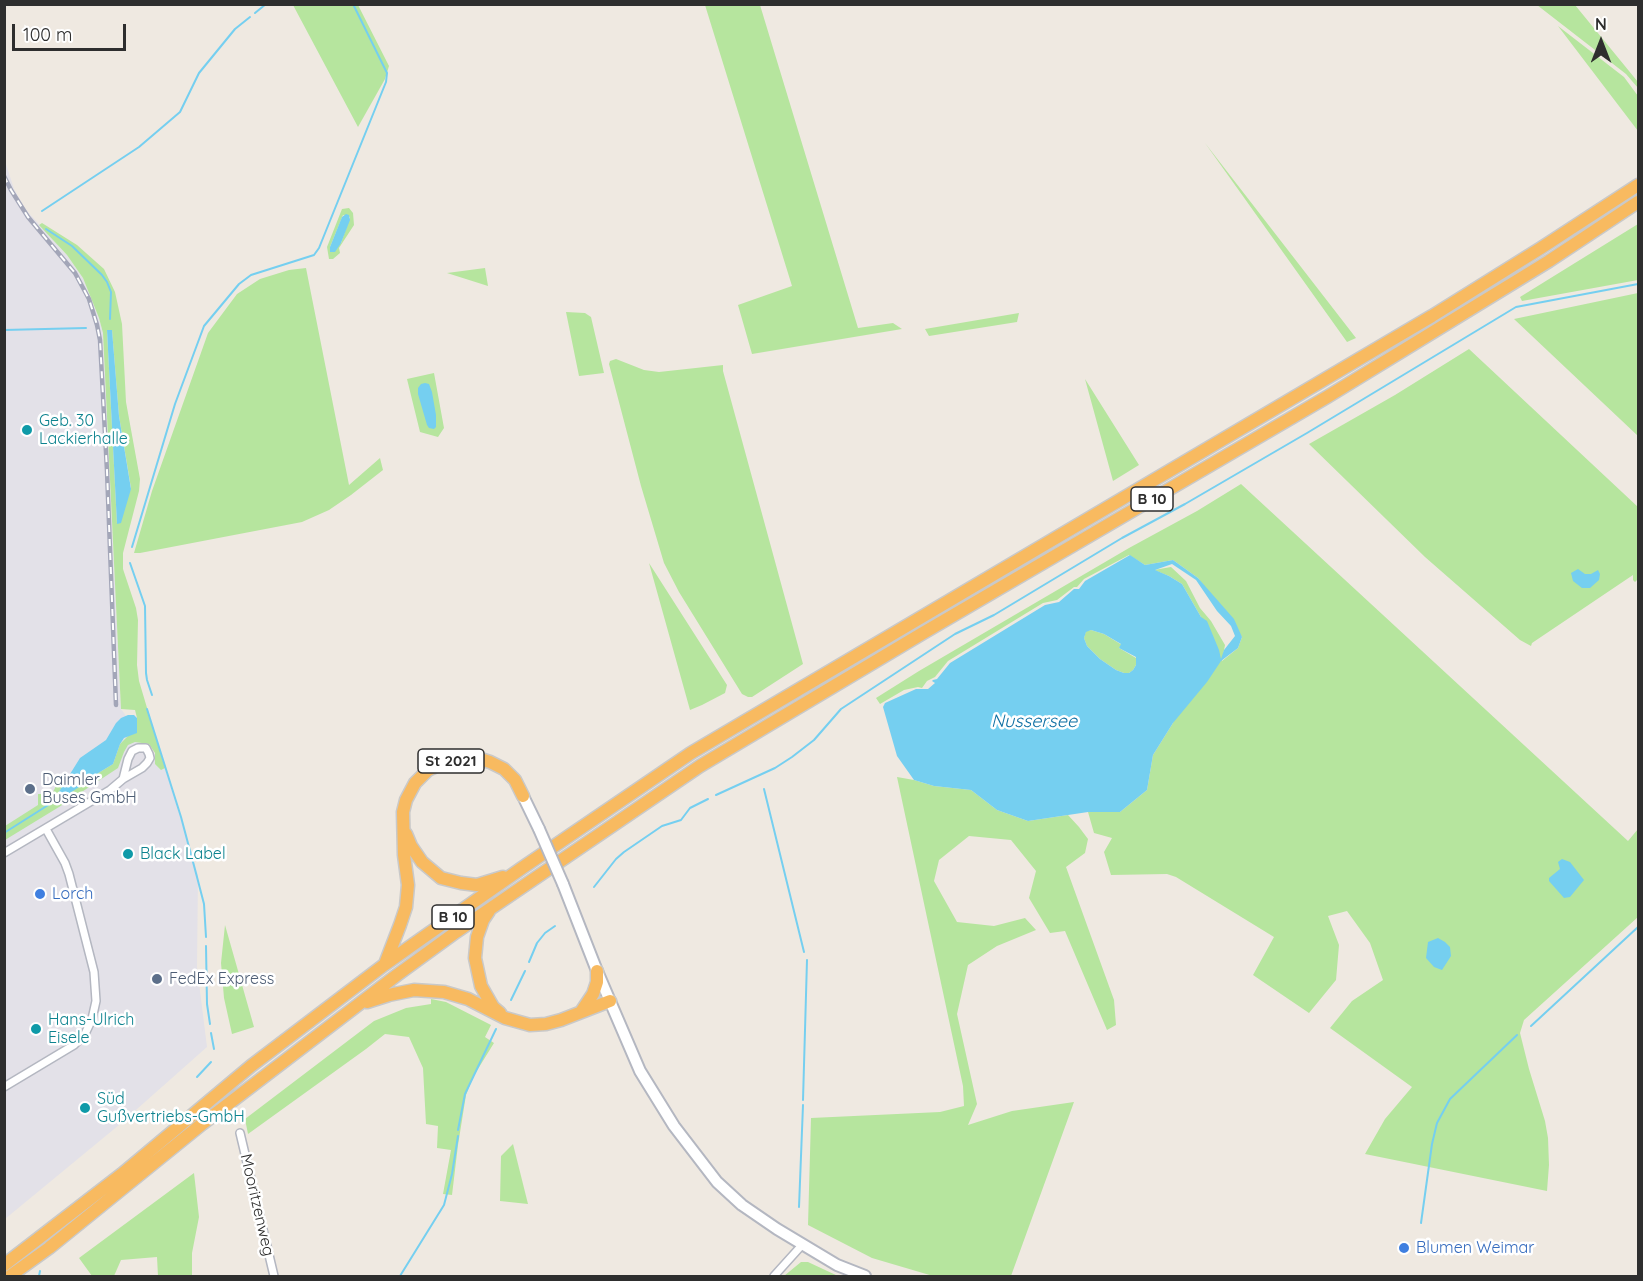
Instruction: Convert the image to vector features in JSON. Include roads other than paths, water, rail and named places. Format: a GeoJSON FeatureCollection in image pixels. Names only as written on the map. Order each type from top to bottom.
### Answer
{"type":"FeatureCollection","features":[{"type":"Feature","properties":{"kind":"highway","name":"B 10"},"geometry":{"type":"LineString","coordinates":[[4,1265],[122,1174],[251,1066],[384,965],[691,753],[1432,316],[1638,185]]}},
{"type":"Feature","properties":{"kind":"highway","name":"B 10"},"geometry":{"type":"LineString","coordinates":[[10,1276],[49,1248],[202,1124],[354,1006],[492,907],[700,766],[1327,397],[1539,267],[1638,202]]}},
{"type":"Feature","properties":{"kind":"highway","name":"St 2021"},"geometry":{"type":"LineString","coordinates":[[402,825],[406,800],[415,783],[428,770],[445,762],[477,758],[490,762],[504,769],[515,780],[523,796]]}},
{"type":"Feature","properties":{"kind":"highway"},"geometry":{"type":"LineString","coordinates":[[402,825],[411,846],[422,862],[441,878],[477,885],[499,879],[522,868]]}},
{"type":"Feature","properties":{"kind":"highway"},"geometry":{"type":"LineString","coordinates":[[384,965],[406,907],[408,885],[402,825]]}},
{"type":"Feature","properties":{"kind":"highway"},"geometry":{"type":"LineString","coordinates":[[492,907],[483,920],[477,937],[475,958],[481,986],[493,1007],[505,1018]]}},
{"type":"Feature","properties":{"kind":"highway"},"geometry":{"type":"LineString","coordinates":[[581,1013],[593,994],[597,972]]}},
{"type":"Feature","properties":{"kind":"highway"},"geometry":{"type":"LineString","coordinates":[[354,1006],[414,990],[444,992],[468,999],[505,1018],[530,1025],[546,1024],[610,1001]]}},
{"type":"Feature","properties":{"kind":"main road","name":"St 2021"},"geometry":{"type":"LineString","coordinates":[[523,796],[563,884],[597,972],[640,1071],[675,1126],[717,1182],[742,1205],[802,1245],[837,1265],[865,1276]]}},
{"type":"Feature","properties":{"kind":"street"},"geometry":{"type":"LineString","coordinates":[[4,853],[110,790],[147,763],[150,756],[146,748],[138,748],[132,752],[123,779]]}},
{"type":"Feature","properties":{"kind":"street"},"geometry":{"type":"LineString","coordinates":[[4,1087],[74,1045],[85,1034],[92,1019],[96,1001],[94,972],[69,874],[46,829]]}},
{"type":"Feature","properties":{"kind":"street","name":"Mooritzenweg"},"geometry":{"type":"LineString","coordinates":[[240,1133],[274,1276]]}},
{"type":"Feature","properties":{"kind":"street"},"geometry":{"type":"LineString","coordinates":[[774,1276],[802,1245]]}},
{"type":"Feature","properties":{"kind":"water"},"geometry":{"type":"Polygon","coordinates":[[[349,215],[350,220],[341,243],[335,252],[330,252],[342,217],[349,215]]]}},
{"type":"Feature","properties":{"kind":"water"},"geometry":{"type":"Polygon","coordinates":[[[107,330],[112,330],[119,416],[131,489],[121,523],[117,524],[107,330]]]}},
{"type":"Feature","properties":{"kind":"water"},"geometry":{"type":"Polygon","coordinates":[[[425,383],[429,384],[432,392],[436,415],[434,429],[427,425],[418,394],[418,388],[425,383]]]}},
{"type":"Feature","properties":{"kind":"water","name":"Nussersee"},"geometry":{"type":"Polygon","coordinates":[[[1130,555],[1145,565],[1173,560],[1198,578],[1234,619],[1242,637],[1238,648],[1221,661],[1173,723],[1153,755],[1147,790],[1120,812],[1088,812],[1028,821],[997,810],[971,790],[934,786],[914,780],[897,756],[883,707],[885,703],[916,689],[928,689],[935,683],[932,681],[937,679],[950,663],[1045,605],[1059,602],[1074,589],[1079,589],[1085,581],[1130,555]],[[1172,564],[1155,570],[1182,584],[1201,617],[1207,621],[1221,659],[1224,650],[1235,636],[1231,626],[1217,611],[1196,580],[1172,564]],[[1091,630],[1086,632],[1084,638],[1087,646],[1100,659],[1124,673],[1133,670],[1136,657],[1119,648],[1121,644],[1104,634],[1091,630]]]}},
{"type":"Feature","properties":{"kind":"water"},"geometry":{"type":"Polygon","coordinates":[[[1578,569],[1585,574],[1598,570],[1599,580],[1590,588],[1582,588],[1573,581],[1571,573],[1578,569]]]}},
{"type":"Feature","properties":{"kind":"water"},"geometry":{"type":"Polygon","coordinates":[[[128,715],[134,715],[137,718],[137,733],[124,738],[113,764],[52,803],[80,758],[106,740],[116,723],[128,715]]]}},
{"type":"Feature","properties":{"kind":"water"},"geometry":{"type":"Polygon","coordinates":[[[1562,859],[1570,862],[1584,880],[1570,897],[1564,898],[1549,881],[1549,878],[1560,869],[1558,862],[1562,859]]]}},
{"type":"Feature","properties":{"kind":"water"},"geometry":{"type":"Polygon","coordinates":[[[1438,938],[1450,947],[1451,956],[1442,970],[1434,967],[1426,958],[1428,942],[1438,938]]]}},
{"type":"Feature","properties":{"kind":"waterway"},"geometry":{"type":"LineString","coordinates":[[255,13],[266,4]]}},
{"type":"Feature","properties":{"kind":"waterway"},"geometry":{"type":"LineString","coordinates":[[132,547],[175,404],[204,326],[239,284],[251,275],[314,255],[319,248],[386,82],[387,73],[353,4]]}},
{"type":"Feature","properties":{"kind":"waterway"},"geometry":{"type":"LineString","coordinates":[[42,211],[139,147],[180,112],[199,73],[235,29],[250,17]]}},
{"type":"Feature","properties":{"kind":"waterway"},"geometry":{"type":"LineString","coordinates":[[46,229],[72,246],[107,282],[111,292],[110,319]]}},
{"type":"Feature","properties":{"kind":"waterway"},"geometry":{"type":"LineString","coordinates":[[716,795],[775,768],[792,757],[814,740],[841,709],[955,634],[994,615],[1122,538],[1307,433],[1516,307],[1638,284]]}},
{"type":"Feature","properties":{"kind":"waterway"},"geometry":{"type":"LineString","coordinates":[[4,330],[86,328]]}},
{"type":"Feature","properties":{"kind":"waterway"},"geometry":{"type":"LineString","coordinates":[[130,563],[145,606],[146,673],[152,695]]}},
{"type":"Feature","properties":{"kind":"waterway"},"geometry":{"type":"LineString","coordinates":[[147,709],[181,817],[204,904],[206,937]]}},
{"type":"Feature","properties":{"kind":"waterway"},"geometry":{"type":"LineString","coordinates":[[764,789],[804,952]]}},
{"type":"Feature","properties":{"kind":"waterway"},"geometry":{"type":"LineString","coordinates":[[594,887],[624,852],[662,826],[681,820],[690,808],[708,799]]}},
{"type":"Feature","properties":{"kind":"waterway"},"geometry":{"type":"LineString","coordinates":[[4,833],[53,802]]}},
{"type":"Feature","properties":{"kind":"waterway"},"geometry":{"type":"LineString","coordinates":[[529,962],[537,943],[555,926]]}},
{"type":"Feature","properties":{"kind":"waterway"},"geometry":{"type":"LineString","coordinates":[[1531,1026],[1638,927]]}},
{"type":"Feature","properties":{"kind":"waterway"},"geometry":{"type":"LineString","coordinates":[[206,946],[207,1004],[210,1024]]}},
{"type":"Feature","properties":{"kind":"waterway"},"geometry":{"type":"LineString","coordinates":[[803,1100],[807,960]]}},
{"type":"Feature","properties":{"kind":"waterway"},"geometry":{"type":"LineString","coordinates":[[511,1000],[525,971]]}},
{"type":"Feature","properties":{"kind":"waterway"},"geometry":{"type":"LineString","coordinates":[[458,1130],[465,1094],[496,1029]]}},
{"type":"Feature","properties":{"kind":"waterway"},"geometry":{"type":"LineString","coordinates":[[211,1033],[214,1049]]}},
{"type":"Feature","properties":{"kind":"waterway"},"geometry":{"type":"LineString","coordinates":[[1421,1223],[1437,1123],[1450,1099],[1517,1035]]}},
{"type":"Feature","properties":{"kind":"waterway"},"geometry":{"type":"LineString","coordinates":[[197,1077],[211,1062]]}},
{"type":"Feature","properties":{"kind":"waterway"},"geometry":{"type":"LineString","coordinates":[[799,1207],[803,1105]]}},
{"type":"Feature","properties":{"kind":"waterway"},"geometry":{"type":"LineString","coordinates":[[400,1276],[444,1205],[458,1136]]}},
{"type":"Feature","properties":{"kind":"waterway"},"geometry":{"type":"LineString","coordinates":[[39,1276],[40,1271]]}},
{"type":"Feature","properties":{"kind":"railway"},"geometry":{"type":"LineString","coordinates":[[4,176],[28,217],[75,273],[89,299],[97,325],[100,340],[107,471],[116,705]]}},
{"type":"Feature","properties":{"kind":"place","name":"Geb. 30 Lackierhalle"},"geometry":{"type":"Point","coordinates":[27,430]}},
{"type":"Feature","properties":{"kind":"place","name":"Daimler Buses GmbH"},"geometry":{"type":"Point","coordinates":[30,789]}},
{"type":"Feature","properties":{"kind":"place","name":"Black Label"},"geometry":{"type":"Point","coordinates":[128,854]}},
{"type":"Feature","properties":{"kind":"place","name":"Lorch"},"geometry":{"type":"Point","coordinates":[40,894]}},
{"type":"Feature","properties":{"kind":"place","name":"FedEx Express"},"geometry":{"type":"Point","coordinates":[157,979]}},
{"type":"Feature","properties":{"kind":"place","name":"Hans-Ulrich Eisele"},"geometry":{"type":"Point","coordinates":[36,1029]}},
{"type":"Feature","properties":{"kind":"place","name":"Süd Gußvertriebs-GmbH"},"geometry":{"type":"Point","coordinates":[85,1108]}},
{"type":"Feature","properties":{"kind":"place","name":"Blumen Weimar"},"geometry":{"type":"Point","coordinates":[1404,1248]}}]}
